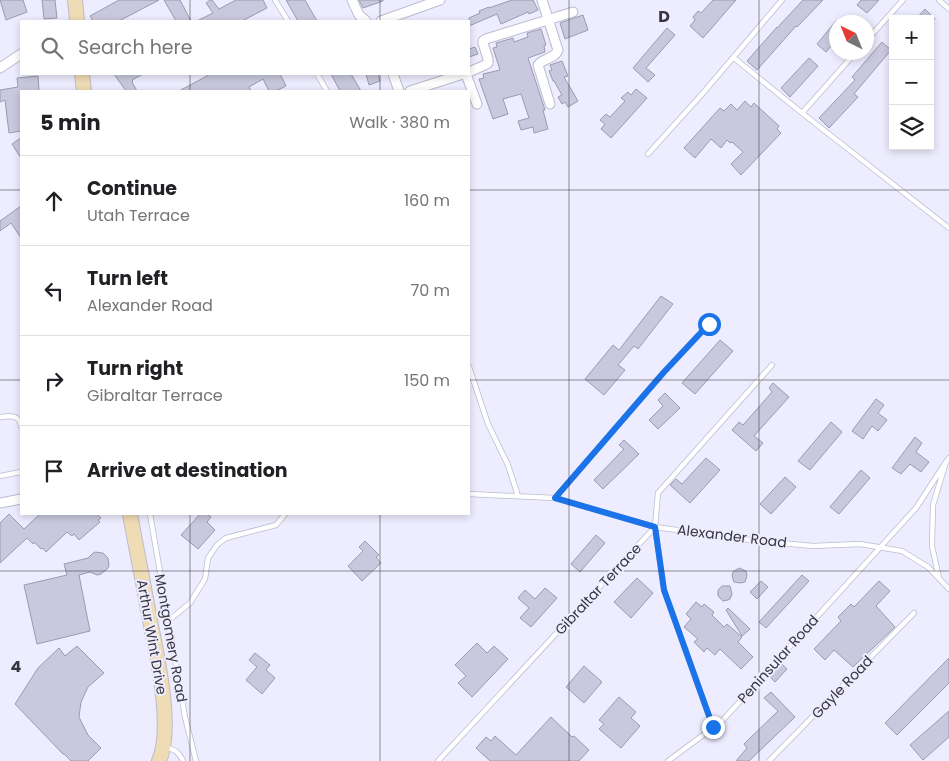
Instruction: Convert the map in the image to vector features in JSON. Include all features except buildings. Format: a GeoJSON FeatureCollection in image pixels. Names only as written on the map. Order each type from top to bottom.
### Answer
{"type":"FeatureCollection","features":[{"type":"Feature","properties":{"kind":"main road"},"geometry":{"type":"LineString","coordinates":[[75,0],[75,20]]}},
{"type":"Feature","properties":{"kind":"main road"},"geometry":{"type":"LineString","coordinates":[[82,75],[84,90]]}},
{"type":"Feature","properties":{"kind":"main road","name":"Arthur Wint Drive"},"geometry":{"type":"LineString","coordinates":[[130,515],[158,664],[164,708],[165,742],[159,761]]}},
{"type":"Feature","properties":{"kind":"street"},"geometry":{"type":"LineString","coordinates":[[352,0],[359,15],[365,20]]}},
{"type":"Feature","properties":{"kind":"street"},"geometry":{"type":"LineString","coordinates":[[384,20],[440,0]]}},
{"type":"Feature","properties":{"kind":"street"},"geometry":{"type":"LineString","coordinates":[[542,0],[558,48],[558,52],[555,55],[540,62],[538,67],[550,104]]}},
{"type":"Feature","properties":{"kind":"street"},"geometry":{"type":"LineString","coordinates":[[470,72],[488,63],[484,40],[573,12]]}},
{"type":"Feature","properties":{"kind":"street"},"geometry":{"type":"LineString","coordinates":[[0,68],[20,55]]}},
{"type":"Feature","properties":{"kind":"street"},"geometry":{"type":"LineString","coordinates":[[393,75],[399,90]]}},
{"type":"Feature","properties":{"kind":"street"},"geometry":{"type":"LineString","coordinates":[[413,90],[460,75]]}},
{"type":"Feature","properties":{"kind":"street"},"geometry":{"type":"LineString","coordinates":[[469,75],[477,104]]}},
{"type":"Feature","properties":{"kind":"street"},"geometry":{"type":"LineString","coordinates":[[0,503],[20,499]]}},
{"type":"Feature","properties":{"kind":"lane"},"geometry":{"type":"LineString","coordinates":[[276,0],[287,20]]}},
{"type":"Feature","properties":{"kind":"lane"},"geometry":{"type":"LineString","coordinates":[[648,154],[734,58],[782,0]]}},
{"type":"Feature","properties":{"kind":"lane"},"geometry":{"type":"LineString","coordinates":[[874,32],[903,0]]}},
{"type":"Feature","properties":{"kind":"lane"},"geometry":{"type":"LineString","coordinates":[[939,0],[945,2],[949,9]]}},
{"type":"Feature","properties":{"kind":"lane"},"geometry":{"type":"LineString","coordinates":[[734,58],[949,228]]}},
{"type":"Feature","properties":{"kind":"lane"},"geometry":{"type":"LineString","coordinates":[[802,113],[849,60]]}},
{"type":"Feature","properties":{"kind":"lane"},"geometry":{"type":"LineString","coordinates":[[319,75],[327,90]]}},
{"type":"Feature","properties":{"kind":"lane"},"geometry":{"type":"LineString","coordinates":[[555,498],[664,372],[709,324]]}},
{"type":"Feature","properties":{"kind":"lane"},"geometry":{"type":"LineString","coordinates":[[655,527],[658,493],[772,365]]}},
{"type":"Feature","properties":{"kind":"lane"},"geometry":{"type":"LineString","coordinates":[[470,370],[488,424],[508,465],[518,496]]}},
{"type":"Feature","properties":{"kind":"lane"},"geometry":{"type":"LineString","coordinates":[[0,417],[13,415],[20,421]]}},
{"type":"Feature","properties":{"kind":"lane"},"geometry":{"type":"LineString","coordinates":[[939,578],[932,546],[933,505],[948,460]]}},
{"type":"Feature","properties":{"kind":"lane","name":"Peninsular Road"},"geometry":{"type":"LineString","coordinates":[[668,761],[722,721],[916,508],[948,460]]}},
{"type":"Feature","properties":{"kind":"lane"},"geometry":{"type":"LineString","coordinates":[[0,476],[20,472]]}},
{"type":"Feature","properties":{"kind":"lane","name":"Alexander Road"},"geometry":{"type":"LineString","coordinates":[[470,494],[555,498],[655,527],[750,540],[813,546],[860,544],[902,551],[928,567],[949,589]]}},
{"type":"Feature","properties":{"kind":"lane","name":"Montgomery Road"},"geometry":{"type":"LineString","coordinates":[[150,515],[184,717],[196,761]]}},
{"type":"Feature","properties":{"kind":"lane"},"geometry":{"type":"LineString","coordinates":[[168,621],[190,603],[205,579],[208,558],[218,545],[226,538],[276,525],[285,515]]}},
{"type":"Feature","properties":{"kind":"lane","name":"Gibraltar Terrace"},"geometry":{"type":"LineString","coordinates":[[655,527],[664,590],[713,727]]}},
{"type":"Feature","properties":{"kind":"lane","name":"Gibraltar Terrace"},"geometry":{"type":"LineString","coordinates":[[438,761],[655,527]]}},
{"type":"Feature","properties":{"kind":"lane","name":"Gayle Road"},"geometry":{"type":"LineString","coordinates":[[769,761],[914,613]]}},
{"type":"Feature","properties":{"kind":"lane"},"geometry":{"type":"LineString","coordinates":[[163,746],[176,750],[183,761]]}},
{"type":"Feature","properties":{"kind":"route"},"geometry":{"type":"LineString","coordinates":[[709,324],[664,372],[555,498],[655,527],[664,590],[713,727]]}}]}
